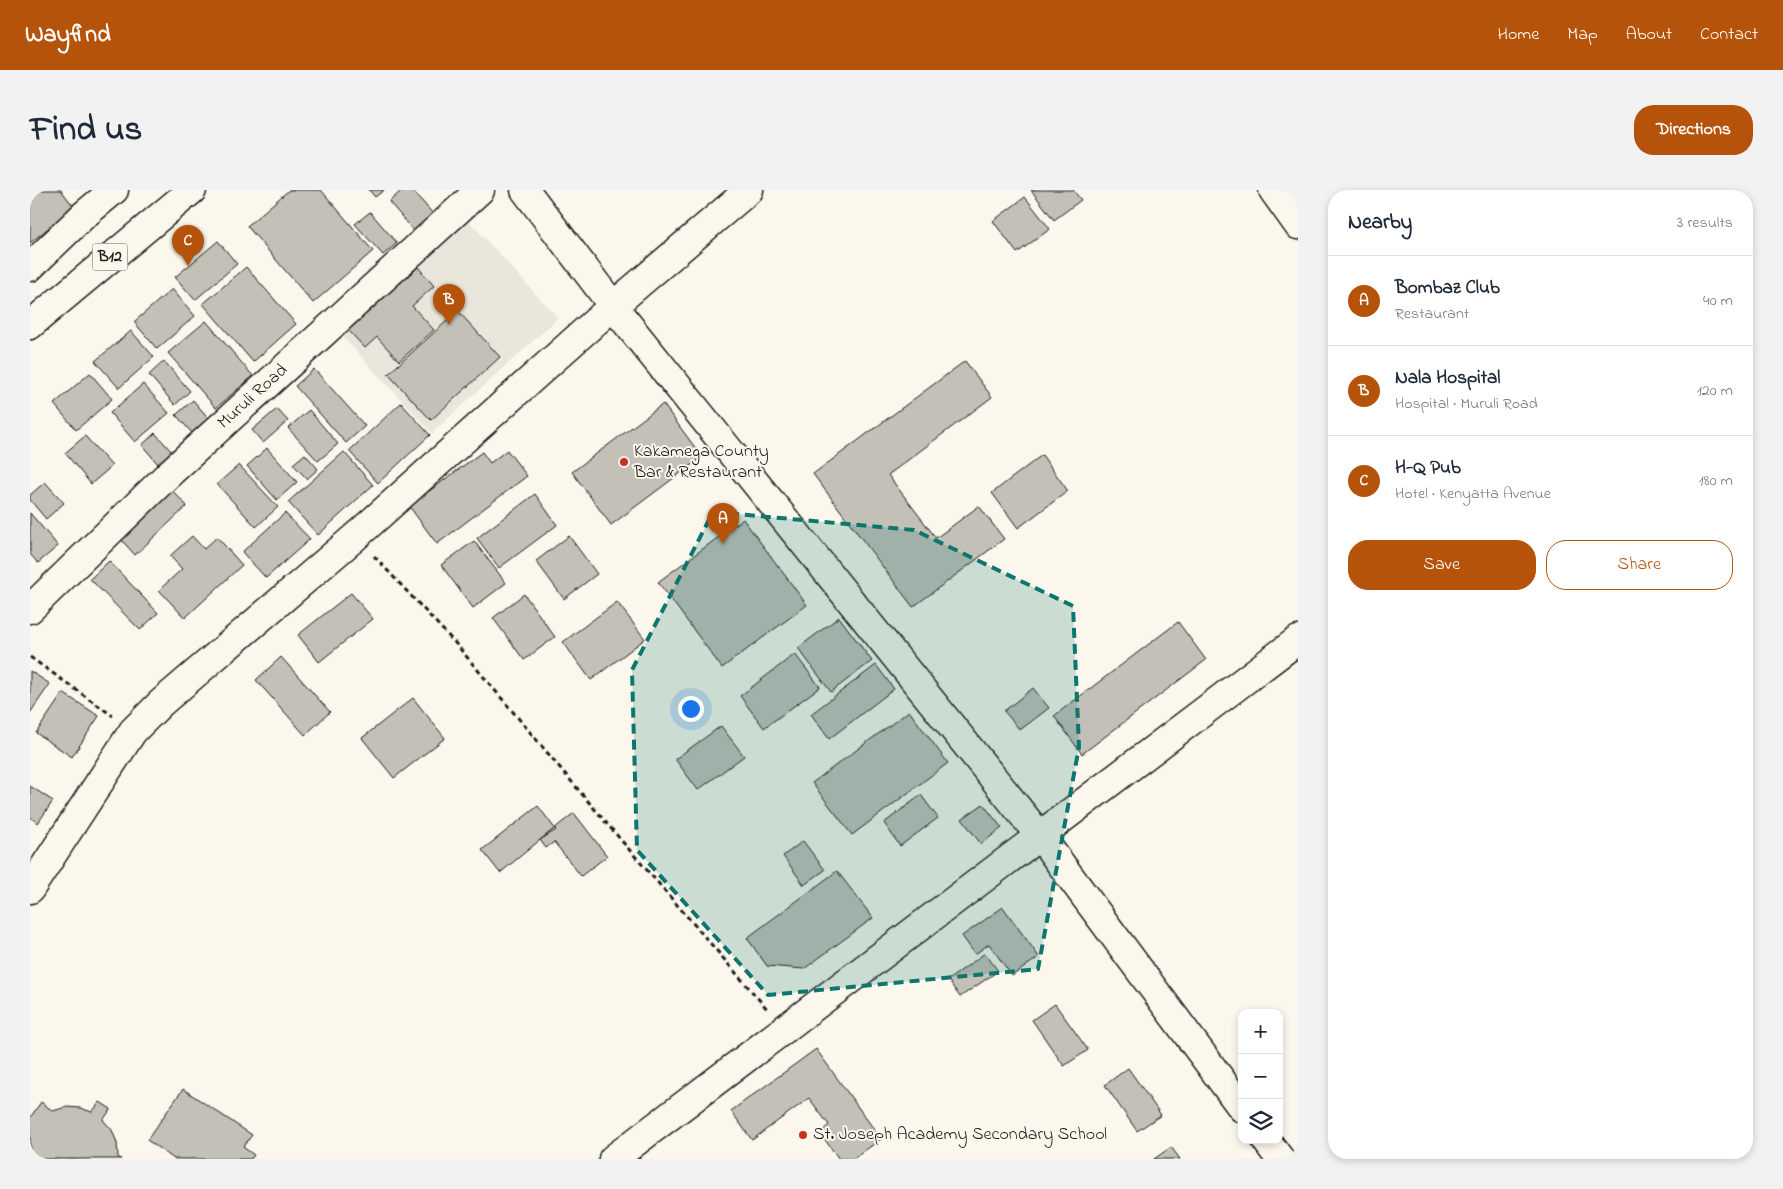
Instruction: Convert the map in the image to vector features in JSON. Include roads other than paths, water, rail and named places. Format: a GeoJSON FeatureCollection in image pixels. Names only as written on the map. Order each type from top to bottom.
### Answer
{"type":"FeatureCollection","features":[{"type":"Feature","properties":{"kind":"main road"},"geometry":{"type":"LineString","coordinates":[[30,267],[84,215],[114,190]]}},
{"type":"Feature","properties":{"kind":"main road","name":"Muruli Road"},"geometry":{"type":"LineString","coordinates":[[30,608],[172,471],[480,190]]}},
{"type":"Feature","properties":{"kind":"main road"},"geometry":{"type":"LineString","coordinates":[[525,190],[613,306],[1040,836],[1238,1103]]}},
{"type":"Feature","properties":{"kind":"main road"},"geometry":{"type":"LineString","coordinates":[[30,889],[134,731],[162,703],[355,537],[613,306],[749,190]]}},
{"type":"Feature","properties":{"kind":"main road"},"geometry":{"type":"LineString","coordinates":[[1273,190],[1298,225]]}},
{"type":"Feature","properties":{"kind":"main road","name":"B12"},"geometry":{"type":"LineString","coordinates":[[30,325],[190,191]]}},
{"type":"Feature","properties":{"kind":"main road"},"geometry":{"type":"LineString","coordinates":[[613,1159],[1298,640]]}},
{"type":"Feature","properties":{"kind":"main road"},"geometry":{"type":"LineString","coordinates":[[1269,1144],[1280,1159]]}},
{"type":"Feature","properties":{"kind":"place","name":"H-Q Pub"},"geometry":{"type":"Point","coordinates":[188,266]}},
{"type":"Feature","properties":{"kind":"place","name":"Nala Hospital"},"geometry":{"type":"Point","coordinates":[449,325]}},
{"type":"Feature","properties":{"kind":"place","name":"Kakamega County Bar & Restaurant"},"geometry":{"type":"Point","coordinates":[624,462]}},
{"type":"Feature","properties":{"kind":"place","name":"Bombaz Club"},"geometry":{"type":"Point","coordinates":[723,544]}},
{"type":"Feature","properties":{"kind":"place","name":"St. Joseph Academy Secondary School"},"geometry":{"type":"Point","coordinates":[803,1135]}}]}
